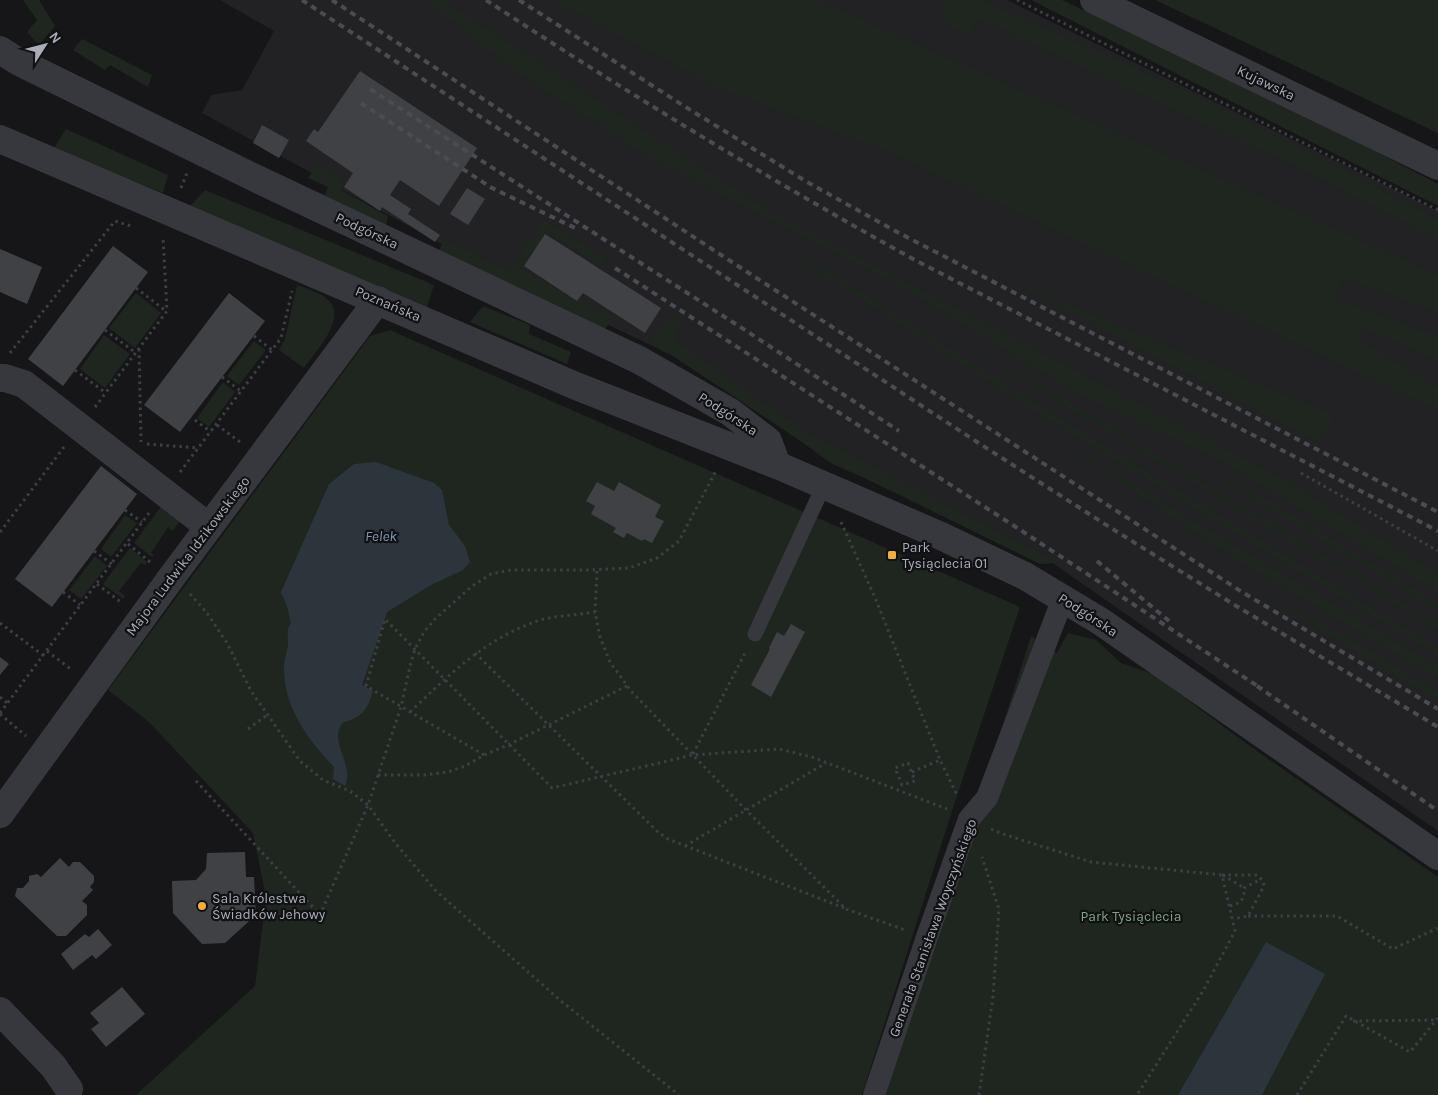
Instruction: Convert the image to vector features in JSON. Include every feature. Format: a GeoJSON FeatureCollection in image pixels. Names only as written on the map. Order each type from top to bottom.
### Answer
{"type":"FeatureCollection","features":[{"type":"Feature","properties":{"kind":"street","name":"Kujawska"},"geometry":{"type":"LineString","coordinates":[[1094,0],[1438,166]]}},
{"type":"Feature","properties":{"kind":"street","name":"Podgórska"},"geometry":{"type":"LineString","coordinates":[[0,50],[19,62],[253,178],[640,360],[730,412],[761,435],[768,441],[777,465],[988,558],[1025,576],[1063,598],[1161,663],[1438,856]]}},
{"type":"Feature","properties":{"kind":"street","name":"Poznańska"},"geometry":{"type":"LineString","coordinates":[[0,139],[576,386],[777,465]]}},
{"type":"Feature","properties":{"kind":"street","name":"Majora Ludwika Idzikowskiego"},"geometry":{"type":"LineString","coordinates":[[0,814],[171,578],[378,300]]}},
{"type":"Feature","properties":{"kind":"street"},"geometry":{"type":"LineString","coordinates":[[3,368],[5,378],[24,384],[209,527]]}},
{"type":"Feature","properties":{"kind":"street","name":"Generała Stanisława Woyczyńskiego"},"geometry":{"type":"LineString","coordinates":[[874,1095],[969,819],[987,798],[1063,598]]}},
{"type":"Feature","properties":{"kind":"street"},"geometry":{"type":"LineString","coordinates":[[0,1011],[53,1066],[69,1089]]}},
{"type":"Feature","properties":{"kind":"lane"},"geometry":{"type":"LineString","coordinates":[[755,634],[824,485]]}},
{"type":"Feature","properties":{"kind":"path"},"geometry":{"type":"LineString","coordinates":[[1016,0],[1438,210]]}},
{"type":"Feature","properties":{"kind":"path"},"geometry":{"type":"LineString","coordinates":[[180,191],[189,169]]}},
{"type":"Feature","properties":{"kind":"path"},"geometry":{"type":"LineString","coordinates":[[3,368],[115,221],[139,229]]}},
{"type":"Feature","properties":{"kind":"path"},"geometry":{"type":"LineString","coordinates":[[0,532],[167,311],[164,232]]}},
{"type":"Feature","properties":{"kind":"path"},"geometry":{"type":"LineString","coordinates":[[155,234],[163,237]]}},
{"type":"Feature","properties":{"kind":"path"},"geometry":{"type":"LineString","coordinates":[[136,288],[167,311]]}},
{"type":"Feature","properties":{"kind":"path"},"geometry":{"type":"LineString","coordinates":[[105,330],[136,353]]}},
{"type":"Feature","properties":{"kind":"path"},"geometry":{"type":"LineString","coordinates":[[254,336],[272,350]]}},
{"type":"Feature","properties":{"kind":"path"},"geometry":{"type":"LineString","coordinates":[[139,349],[141,443],[199,448]]}},
{"type":"Feature","properties":{"kind":"path"},"geometry":{"type":"LineString","coordinates":[[75,370],[106,393]]}},
{"type":"Feature","properties":{"kind":"path"},"geometry":{"type":"LineString","coordinates":[[222,377],[242,392]]}},
{"type":"Feature","properties":{"kind":"path"},"geometry":{"type":"LineString","coordinates":[[195,420],[211,432]]}},
{"type":"Feature","properties":{"kind":"path"},"geometry":{"type":"LineString","coordinates":[[196,781],[320,915],[368,804],[401,707],[410,662],[415,649],[424,632],[434,620],[471,587],[491,574],[519,570],[629,568],[656,558],[679,542],[719,466]]}},
{"type":"Feature","properties":{"kind":"path"},"geometry":{"type":"LineString","coordinates":[[1301,473],[1438,551]]}},
{"type":"Feature","properties":{"kind":"path"},"geometry":{"type":"LineString","coordinates":[[125,510],[143,521],[143,477]]}},
{"type":"Feature","properties":{"kind":"path"},"geometry":{"type":"LineString","coordinates":[[824,485],[876,600],[940,760],[969,819],[999,909],[993,996],[979,1095]]}},
{"type":"Feature","properties":{"kind":"path"},"geometry":{"type":"LineString","coordinates":[[94,551],[112,564]]}},
{"type":"Feature","properties":{"kind":"path"},"geometry":{"type":"LineString","coordinates":[[597,570],[595,612],[600,637],[610,662],[627,686],[746,810],[846,909]]}},
{"type":"Feature","properties":{"kind":"path"},"geometry":{"type":"LineString","coordinates":[[171,578],[184,588],[207,612],[226,643],[251,691],[300,761],[323,780],[350,791],[368,804],[396,844],[436,891],[561,1001],[679,1095]]}},
{"type":"Feature","properties":{"kind":"path"},"geometry":{"type":"LineString","coordinates":[[63,592],[80,605]]}},
{"type":"Feature","properties":{"kind":"path"},"geometry":{"type":"LineString","coordinates":[[410,712],[475,653],[535,621],[595,612]]}},
{"type":"Feature","properties":{"kind":"path"},"geometry":{"type":"LineString","coordinates":[[484,755],[366,686],[385,619],[552,788],[693,755],[779,749],[826,762],[952,811],[1003,834],[1091,862],[1222,875],[1257,875],[1264,886],[1248,916]]}},
{"type":"Feature","properties":{"kind":"path"},"geometry":{"type":"LineString","coordinates":[[0,622],[44,656]]}},
{"type":"Feature","properties":{"kind":"path"},"geometry":{"type":"LineString","coordinates":[[693,755],[755,634]]}},
{"type":"Feature","properties":{"kind":"path"},"geometry":{"type":"LineString","coordinates":[[47,651],[93,686]]}},
{"type":"Feature","properties":{"kind":"path"},"geometry":{"type":"LineString","coordinates":[[475,653],[658,832],[668,839],[846,909],[927,937]]}},
{"type":"Feature","properties":{"kind":"path"},"geometry":{"type":"LineString","coordinates":[[378,775],[424,775],[448,772],[465,766],[627,686]]}},
{"type":"Feature","properties":{"kind":"path"},"geometry":{"type":"LineString","coordinates":[[0,697],[7,704]]}},
{"type":"Feature","properties":{"kind":"path"},"geometry":{"type":"LineString","coordinates":[[0,714],[45,752]]}},
{"type":"Feature","properties":{"kind":"path"},"geometry":{"type":"LineString","coordinates":[[248,729],[267,715]]}},
{"type":"Feature","properties":{"kind":"path"},"geometry":{"type":"LineString","coordinates":[[912,772],[940,760]]}},
{"type":"Feature","properties":{"kind":"path"},"geometry":{"type":"LineString","coordinates":[[685,846],[826,762]]}},
{"type":"Feature","properties":{"kind":"path"},"geometry":{"type":"LineString","coordinates":[[908,763],[912,772],[915,781],[902,786],[895,768],[908,763]]}},
{"type":"Feature","properties":{"kind":"path"},"geometry":{"type":"LineString","coordinates":[[1222,875],[1244,888]]}},
{"type":"Feature","properties":{"kind":"path"},"geometry":{"type":"LineString","coordinates":[[1137,1095],[1203,991],[1235,931],[1222,875]]}},
{"type":"Feature","properties":{"kind":"path"},"geometry":{"type":"LineString","coordinates":[[1244,888],[1261,879]]}},
{"type":"Feature","properties":{"kind":"path"},"geometry":{"type":"LineString","coordinates":[[1230,906],[1244,898],[1244,888]]}},
{"type":"Feature","properties":{"kind":"path"},"geometry":{"type":"LineString","coordinates":[[1232,919],[1248,916],[1337,916],[1393,949],[1438,928]]}},
{"type":"Feature","properties":{"kind":"path"},"geometry":{"type":"LineString","coordinates":[[1297,1095],[1346,1016],[1410,1052],[1437,1019]]}},
{"type":"Feature","properties":{"kind":"path"},"geometry":{"type":"LineString","coordinates":[[1353,1021],[1437,1019]]}},
{"type":"Feature","properties":{"kind":"shaded area"},"geometry":{"type":"Polygon","coordinates":[[[220,0],[1007,0],[1438,211],[1438,831],[1038,553],[832,464],[706,372],[449,248],[202,113],[211,95],[242,90],[274,31],[220,0]]]}},
{"type":"Feature","properties":{"kind":"green space"},"geometry":{"type":"Polygon","coordinates":[[[23,0],[39,0],[55,26],[39,45],[27,32],[37,20],[23,0]]]}},
{"type":"Feature","properties":{"kind":"green space"},"geometry":{"type":"Polygon","coordinates":[[[427,0],[442,0],[771,212],[1283,479],[1438,574],[1438,592],[1219,460],[1073,391],[902,287],[650,158],[511,68],[427,0]]]}},
{"type":"Feature","properties":{"kind":"green space"},"geometry":{"type":"Polygon","coordinates":[[[552,0],[817,0],[1438,275],[1438,312],[1343,278],[1335,299],[1438,336],[1438,360],[1366,329],[1357,339],[1438,388],[1438,411],[887,151],[719,88],[552,0]]]}},
{"type":"Feature","properties":{"kind":"green space"},"geometry":{"type":"Polygon","coordinates":[[[943,0],[981,0],[1192,93],[1438,219],[1438,240],[1304,170],[979,19],[967,37],[941,20],[943,0]]]}},
{"type":"Feature","properties":{"kind":"green space"},"geometry":{"type":"Polygon","coordinates":[[[1031,0],[1062,0],[1270,96],[1438,184],[1438,206],[1031,0]]]}},
{"type":"Feature","properties":{"kind":"green space"},"geometry":{"type":"Polygon","coordinates":[[[1155,0],[1438,0],[1438,133],[1155,0]]]}},
{"type":"Feature","properties":{"kind":"green space"},"geometry":{"type":"Polygon","coordinates":[[[82,39],[152,75],[148,87],[110,65],[105,70],[73,50],[82,39]]]}},
{"type":"Feature","properties":{"kind":"green space"},"geometry":{"type":"Polygon","coordinates":[[[66,129],[168,175],[163,193],[54,148],[66,129]]]}},
{"type":"Feature","properties":{"kind":"green space"},"geometry":{"type":"Polygon","coordinates":[[[317,166],[342,179],[341,190],[388,216],[385,233],[322,201],[328,187],[308,178],[317,166]]]}},
{"type":"Feature","properties":{"kind":"green space"},"geometry":{"type":"Polygon","coordinates":[[[205,190],[434,285],[427,307],[190,206],[205,190]]]}},
{"type":"Feature","properties":{"kind":"green space"},"geometry":{"type":"Polygon","coordinates":[[[544,220],[607,259],[601,267],[547,231],[520,269],[613,318],[604,331],[438,253],[444,239],[510,271],[544,220]]]}},
{"type":"Feature","properties":{"kind":"green space"},"geometry":{"type":"Polygon","coordinates":[[[777,245],[831,273],[1059,418],[1438,648],[1438,656],[1049,420],[777,245]]]}},
{"type":"Feature","properties":{"kind":"green space"},"geometry":{"type":"Polygon","coordinates":[[[1011,281],[1334,415],[1319,443],[1011,281]]]}},
{"type":"Feature","properties":{"kind":"green space"},"geometry":{"type":"Polygon","coordinates":[[[297,285],[323,296],[331,303],[334,312],[329,332],[304,368],[279,350],[285,339],[297,285]]]}},
{"type":"Feature","properties":{"kind":"green space"},"geometry":{"type":"Polygon","coordinates":[[[136,293],[161,313],[135,348],[109,328],[136,293]]]}},
{"type":"Feature","properties":{"kind":"green space"},"geometry":{"type":"Polygon","coordinates":[[[483,306],[530,325],[529,334],[571,352],[567,364],[470,322],[483,306]]]}},
{"type":"Feature","properties":{"kind":"green space"},"geometry":{"type":"Polygon","coordinates":[[[674,315],[682,319],[674,339],[802,430],[1058,563],[1040,564],[832,462],[649,340],[674,315]]]}},
{"type":"Feature","properties":{"kind":"green space"},"geometry":{"type":"Polygon","coordinates":[[[390,330],[1020,607],[952,811],[862,1095],[136,1095],[255,986],[266,897],[253,833],[149,722],[108,690],[370,336],[390,330]]]}},
{"type":"Feature","properties":{"kind":"green space"},"geometry":{"type":"Polygon","coordinates":[[[104,335],[130,354],[105,388],[80,369],[104,335]]]}},
{"type":"Feature","properties":{"kind":"green space"},"geometry":{"type":"Polygon","coordinates":[[[949,336],[1061,397],[1438,624],[1438,630],[949,336]]]}},
{"type":"Feature","properties":{"kind":"green space"},"geometry":{"type":"Polygon","coordinates":[[[254,341],[266,350],[239,385],[227,376],[254,341]]]}},
{"type":"Feature","properties":{"kind":"green space"},"geometry":{"type":"Polygon","coordinates":[[[223,382],[235,392],[209,427],[197,418],[223,382]]]}},
{"type":"Feature","properties":{"kind":"green space"},"geometry":{"type":"Polygon","coordinates":[[[1047,433],[1438,667],[1438,678],[1224,552],[1047,433]]]}},
{"type":"Feature","properties":{"kind":"green space"},"geometry":{"type":"Polygon","coordinates":[[[1196,465],[1271,502],[1438,604],[1438,610],[1196,465]]]}},
{"type":"Feature","properties":{"kind":"green space"},"geometry":{"type":"Polygon","coordinates":[[[163,504],[182,519],[172,531],[168,527],[151,553],[154,555],[152,557],[134,543],[163,504]]]}},
{"type":"Feature","properties":{"kind":"green space"},"geometry":{"type":"Polygon","coordinates":[[[125,515],[137,523],[111,557],[101,549],[125,515]]]}},
{"type":"Feature","properties":{"kind":"green space"},"geometry":{"type":"Polygon","coordinates":[[[130,548],[147,562],[146,565],[141,563],[119,591],[125,596],[123,599],[103,584],[130,548]]]}},
{"type":"Feature","properties":{"kind":"green space"},"geometry":{"type":"Polygon","coordinates":[[[95,556],[107,566],[81,599],[69,590],[95,556]]]}},
{"type":"Feature","properties":{"kind":"green space"},"geometry":{"type":"Polygon","coordinates":[[[1227,573],[1357,643],[1438,692],[1438,701],[1227,573]]]}},
{"type":"Feature","properties":{"kind":"green space","name":"Park Tysiąclecia"},"geometry":{"type":"Polygon","coordinates":[[[1068,633],[1096,640],[1121,663],[1153,674],[1247,744],[1438,877],[1438,1095],[885,1095],[1031,636],[1057,653],[1068,633]]]}},
{"type":"Feature","properties":{"kind":"water","name":"Felek"},"geometry":{"type":"Polygon","coordinates":[[[376,462],[434,483],[442,490],[449,525],[465,546],[470,562],[463,570],[431,585],[387,612],[362,685],[373,691],[371,698],[359,716],[342,723],[338,733],[338,740],[347,773],[345,786],[333,779],[334,767],[307,735],[289,698],[285,685],[284,668],[288,645],[288,631],[291,623],[281,592],[329,484],[354,464],[376,462]]]}},
{"type":"Feature","properties":{"kind":"water"},"geometry":{"type":"Polygon","coordinates":[[[1266,942],[1325,974],[1262,1095],[1178,1095],[1266,942]]]}},
{"type":"Feature","properties":{"kind":"building"},"geometry":{"type":"Polygon","coordinates":[[[360,71],[477,148],[439,206],[400,180],[390,195],[411,209],[408,214],[440,235],[435,242],[382,207],[380,211],[344,187],[353,173],[306,141],[314,129],[318,132],[360,71]]]}},
{"type":"Feature","properties":{"kind":"building"},"geometry":{"type":"Polygon","coordinates":[[[262,125],[289,140],[279,158],[253,143],[262,125]]]}},
{"type":"Feature","properties":{"kind":"building"},"geometry":{"type":"Polygon","coordinates":[[[467,188],[485,199],[468,225],[450,214],[467,188]]]}},
{"type":"Feature","properties":{"kind":"building"},"geometry":{"type":"Polygon","coordinates":[[[545,234],[661,308],[645,333],[583,293],[577,301],[524,266],[545,234]]]}},
{"type":"Feature","properties":{"kind":"building"},"geometry":{"type":"Polygon","coordinates":[[[113,246],[148,272],[63,386],[28,359],[113,246]]]}},
{"type":"Feature","properties":{"kind":"building"},"geometry":{"type":"Polygon","coordinates":[[[0,249],[42,267],[27,304],[0,292],[0,249]]]}},
{"type":"Feature","properties":{"kind":"building"},"geometry":{"type":"Polygon","coordinates":[[[229,293],[265,321],[180,432],[144,405],[229,293]]]}},
{"type":"Feature","properties":{"kind":"building"},"geometry":{"type":"Polygon","coordinates":[[[101,466],[137,494],[52,607],[15,579],[101,466]]]}},
{"type":"Feature","properties":{"kind":"building"},"geometry":{"type":"Polygon","coordinates":[[[597,482],[614,491],[619,482],[661,505],[655,517],[664,521],[652,543],[644,539],[642,541],[627,533],[624,538],[613,532],[616,528],[591,514],[595,506],[586,501],[597,482]]]}},
{"type":"Feature","properties":{"kind":"building"},"geometry":{"type":"Polygon","coordinates":[[[791,624],[805,632],[771,697],[751,685],[777,632],[784,636],[791,624]]]}},
{"type":"Feature","properties":{"kind":"building"},"geometry":{"type":"Polygon","coordinates":[[[0,657],[9,664],[0,675],[0,657]]]}},
{"type":"Feature","properties":{"kind":"building"},"geometry":{"type":"Polygon","coordinates":[[[245,852],[246,877],[254,877],[256,915],[225,943],[202,944],[173,913],[172,881],[196,880],[206,869],[207,853],[245,852]]]}},
{"type":"Feature","properties":{"kind":"building"},"geometry":{"type":"Polygon","coordinates":[[[60,858],[69,867],[73,862],[80,862],[94,876],[94,882],[90,887],[93,890],[82,901],[87,905],[87,915],[66,936],[57,936],[15,896],[17,888],[23,888],[29,881],[29,876],[37,874],[41,877],[60,858]]]}},
{"type":"Feature","properties":{"kind":"building"},"geometry":{"type":"Polygon","coordinates":[[[98,929],[112,945],[96,959],[92,955],[73,970],[61,954],[85,934],[89,937],[98,929]]]}},
{"type":"Feature","properties":{"kind":"building"},"geometry":{"type":"Polygon","coordinates":[[[122,987],[145,1014],[106,1047],[91,1029],[99,1023],[90,1013],[122,987]]]}},
{"type":"Feature","properties":{"kind":"railway"},"geometry":{"type":"LineString","coordinates":[[302,0],[1111,528],[1438,727]]}},
{"type":"Feature","properties":{"kind":"railway"},"geometry":{"type":"LineString","coordinates":[[332,0],[741,268],[1242,592],[1438,709]]}},
{"type":"Feature","properties":{"kind":"railway"},"geometry":{"type":"LineString","coordinates":[[486,0],[698,134],[915,260],[1438,531]]}},
{"type":"Feature","properties":{"kind":"railway"},"geometry":{"type":"LineString","coordinates":[[519,0],[807,182],[899,233],[1438,512]]}},
{"type":"Feature","properties":{"kind":"railway"},"geometry":{"type":"LineString","coordinates":[[370,89],[899,431]]}},
{"type":"Feature","properties":{"kind":"railway"},"geometry":{"type":"LineString","coordinates":[[361,103],[492,188],[575,228]]}},
{"type":"Feature","properties":{"kind":"railway"},"geometry":{"type":"LineString","coordinates":[[615,268],[1022,531],[1262,689]]}},
{"type":"Feature","properties":{"kind":"railway"},"geometry":{"type":"LineString","coordinates":[[1097,561],[1169,621]]}},
{"type":"Feature","properties":{"kind":"railway"},"geometry":{"type":"LineString","coordinates":[[1257,686],[1438,811]]}},
{"type":"Feature","properties":{"kind":"place","name":"Park Tysiąclecia 01"},"geometry":{"type":"Point","coordinates":[892,555]}},
{"type":"Feature","properties":{"kind":"place","name":"Sala Królestwa Świadków Jehowy"},"geometry":{"type":"Point","coordinates":[202,906]}}]}
